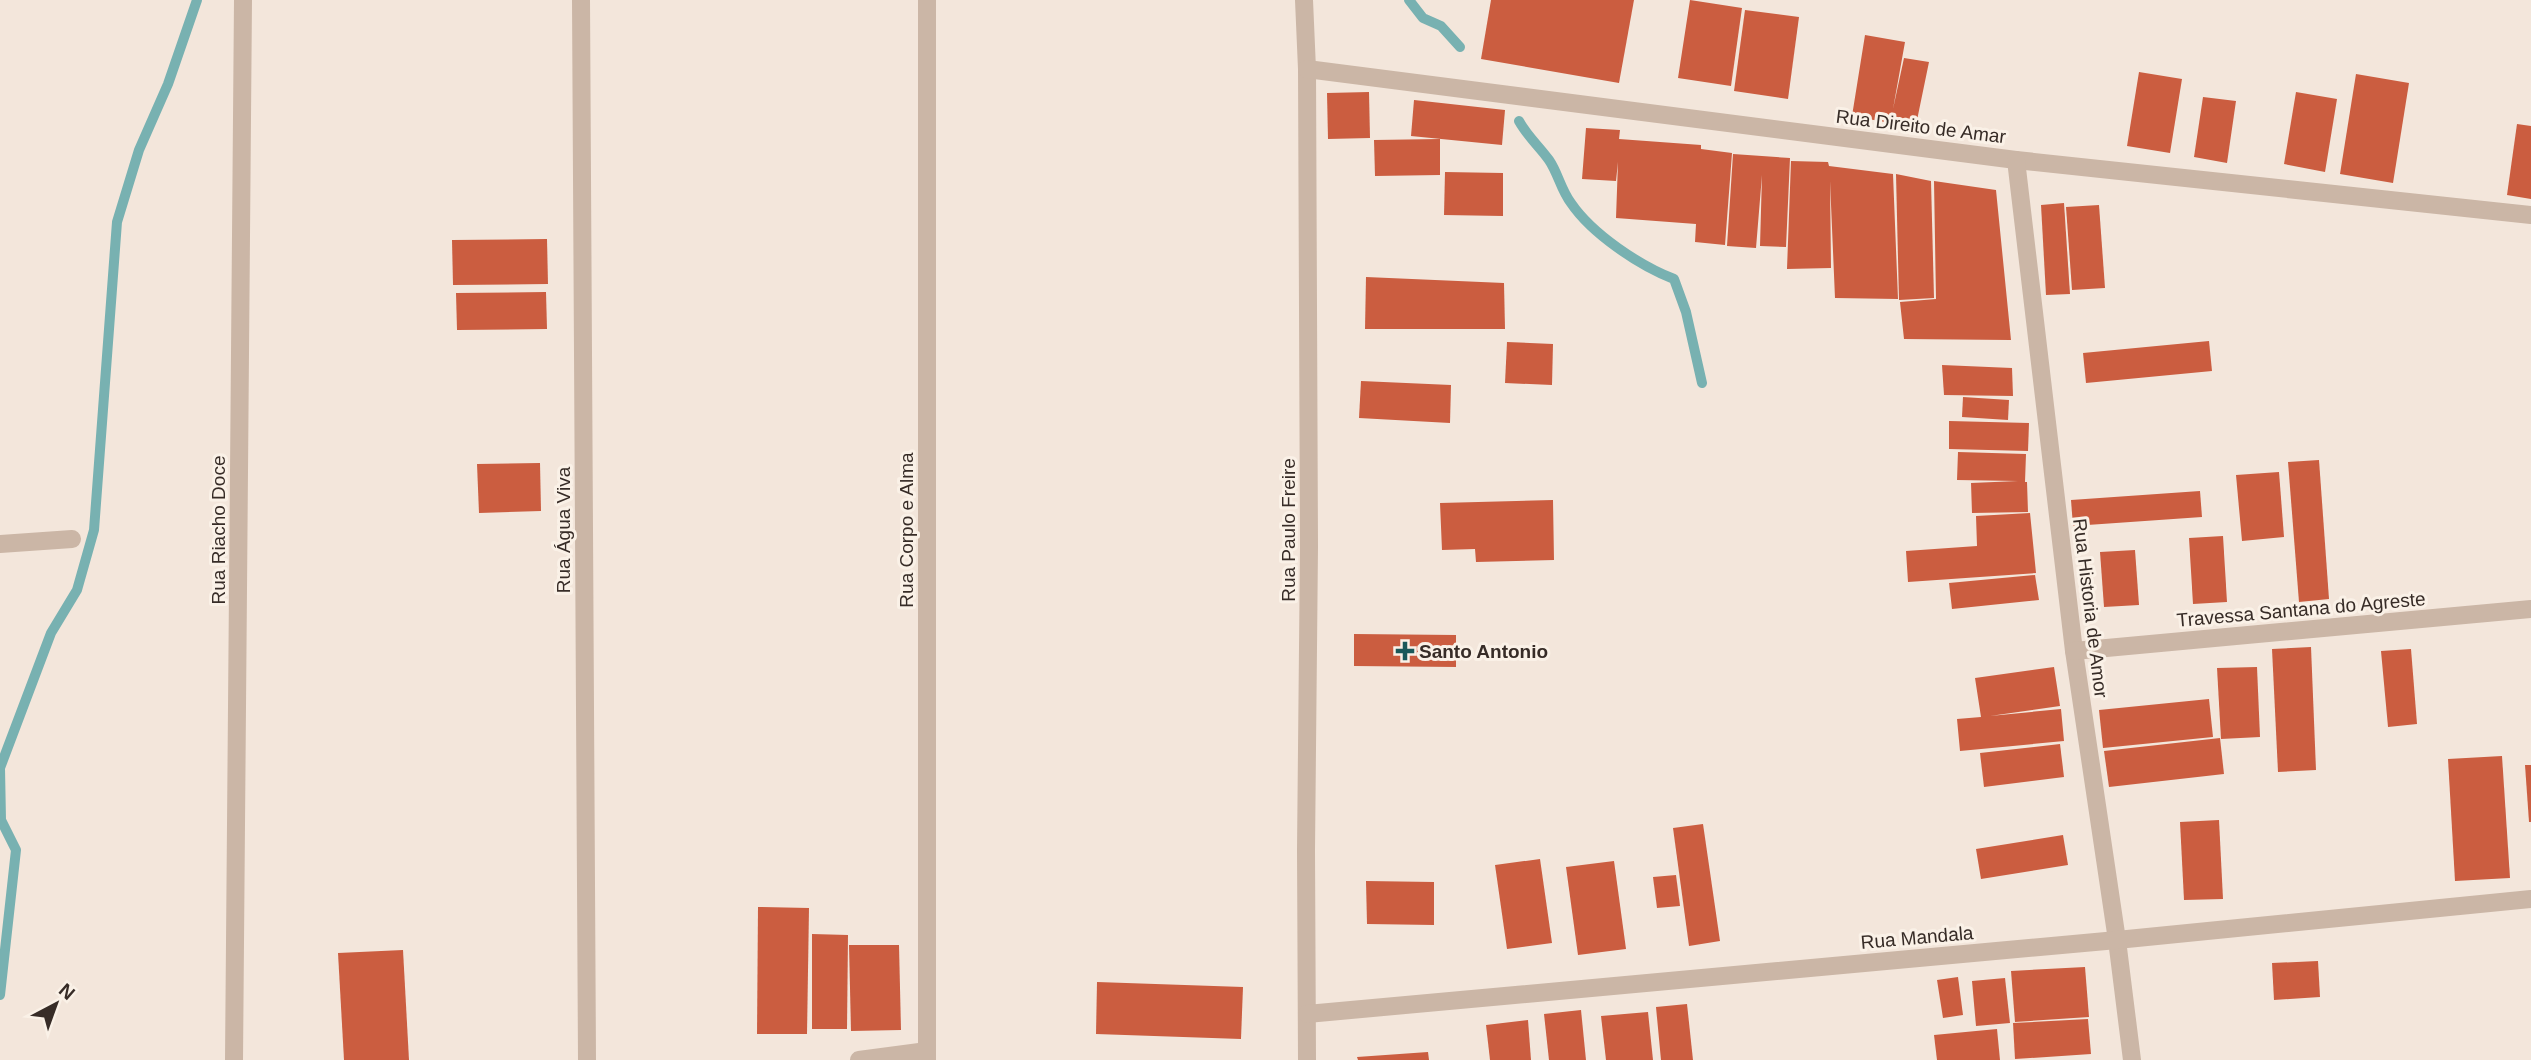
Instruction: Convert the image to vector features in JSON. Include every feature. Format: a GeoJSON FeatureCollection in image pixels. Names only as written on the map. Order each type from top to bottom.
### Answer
{"type":"FeatureCollection","features":[{"type":"Feature","properties":{"kind":"street","name":"Rua Riacho Doce"},"geometry":{"type":"LineString","coordinates":[[234,1060],[243,0]]}},
{"type":"Feature","properties":{"kind":"street","name":"Rua Água Viva"},"geometry":{"type":"LineString","coordinates":[[581,0],[587,1060]]}},
{"type":"Feature","properties":{"kind":"street","name":"Rua Corpo e Alma"},"geometry":{"type":"LineString","coordinates":[[927,0],[927,1056]]}},
{"type":"Feature","properties":{"kind":"street","name":"Rua Paulo Freire"},"geometry":{"type":"LineString","coordinates":[[1304,0],[1307,69],[1310,547],[1307,1060]]}},
{"type":"Feature","properties":{"kind":"street","name":"Rua Direito de Amar"},"geometry":{"type":"LineString","coordinates":[[1307,69],[2016,160],[2531,215]]}},
{"type":"Feature","properties":{"kind":"street","name":"Rua Historia de Amor"},"geometry":{"type":"LineString","coordinates":[[2016,160],[2074,651],[2132,1060]]}},
{"type":"Feature","properties":{"kind":"street"},"geometry":{"type":"LineString","coordinates":[[0,544],[72,539]]}},
{"type":"Feature","properties":{"kind":"street","name":"Travessa Santana do Agreste"},"geometry":{"type":"LineString","coordinates":[[2074,651],[2531,609]]}},
{"type":"Feature","properties":{"kind":"street","name":"Rua Mandala"},"geometry":{"type":"LineString","coordinates":[[1307,1014],[2531,899]]}},
{"type":"Feature","properties":{"kind":"street"},"geometry":{"type":"LineString","coordinates":[[859,1060],[927,1056]]}},
{"type":"Feature","properties":{"kind":"building"},"geometry":{"type":"Polygon","coordinates":[[[1491,0],[1634,0],[1619,83],[1481,59],[1491,0]]]}},
{"type":"Feature","properties":{"kind":"building"},"geometry":{"type":"Polygon","coordinates":[[[1690,0],[1742,8],[1731,86],[1678,78],[1690,0]]]}},
{"type":"Feature","properties":{"kind":"building"},"geometry":{"type":"Polygon","coordinates":[[[1745,10],[1799,17],[1788,99],[1734,91],[1745,10]]]}},
{"type":"Feature","properties":{"kind":"building"},"geometry":{"type":"Polygon","coordinates":[[[1865,35],[1905,42],[1893,109],[1904,58],[1929,62],[1916,125],[1852,116],[1865,35]]]}},
{"type":"Feature","properties":{"kind":"building"},"geometry":{"type":"Polygon","coordinates":[[[2139,72],[2182,79],[2170,153],[2127,146],[2139,72]]]}},
{"type":"Feature","properties":{"kind":"building"},"geometry":{"type":"Polygon","coordinates":[[[2356,74],[2409,83],[2393,183],[2340,174],[2356,74]]]}},
{"type":"Feature","properties":{"kind":"building"},"geometry":{"type":"Polygon","coordinates":[[[1369,92],[1370,138],[1328,139],[1327,93],[1369,92]]]}},
{"type":"Feature","properties":{"kind":"building"},"geometry":{"type":"Polygon","coordinates":[[[2296,92],[2337,99],[2325,172],[2284,164],[2296,92]]]}},
{"type":"Feature","properties":{"kind":"building"},"geometry":{"type":"Polygon","coordinates":[[[2203,97],[2236,101],[2227,163],[2194,157],[2203,97]]]}},
{"type":"Feature","properties":{"kind":"building"},"geometry":{"type":"Polygon","coordinates":[[[1414,100],[1505,110],[1502,145],[1411,136],[1414,100]]]}},
{"type":"Feature","properties":{"kind":"building"},"geometry":{"type":"Polygon","coordinates":[[[2517,124],[2531,126],[2531,199],[2507,195],[2517,124]]]}},
{"type":"Feature","properties":{"kind":"building"},"geometry":{"type":"Polygon","coordinates":[[[1586,128],[1620,130],[1619,139],[1701,145],[1701,149],[1732,153],[1725,245],[1695,242],[1696,224],[1616,218],[1618,162],[1616,181],[1582,179],[1586,128]]]}},
{"type":"Feature","properties":{"kind":"building"},"geometry":{"type":"Polygon","coordinates":[[[1440,139],[1440,175],[1375,176],[1374,140],[1440,139]]]}},
{"type":"Feature","properties":{"kind":"building"},"geometry":{"type":"Polygon","coordinates":[[[1733,154],[1790,158],[1786,247],[1760,246],[1762,175],[1756,248],[1727,246],[1733,154]]]}},
{"type":"Feature","properties":{"kind":"building"},"geometry":{"type":"Polygon","coordinates":[[[1791,161],[1828,162],[1829,166],[1893,174],[1898,299],[1835,298],[1830,181],[1831,268],[1787,269],[1791,161]]]}},
{"type":"Feature","properties":{"kind":"building"},"geometry":{"type":"Polygon","coordinates":[[[1445,172],[1503,173],[1503,216],[1444,215],[1445,172]]]}},
{"type":"Feature","properties":{"kind":"building"},"geometry":{"type":"Polygon","coordinates":[[[1896,174],[1931,181],[1934,298],[1899,300],[1896,174]]]}},
{"type":"Feature","properties":{"kind":"building"},"geometry":{"type":"Polygon","coordinates":[[[1934,181],[1996,190],[2011,340],[1904,339],[1900,302],[1936,299],[1934,181]]]}},
{"type":"Feature","properties":{"kind":"building"},"geometry":{"type":"Polygon","coordinates":[[[2064,203],[2070,294],[2046,295],[2041,205],[2064,203]]]}},
{"type":"Feature","properties":{"kind":"building"},"geometry":{"type":"Polygon","coordinates":[[[2099,205],[2105,288],[2072,290],[2066,207],[2099,205]]]}},
{"type":"Feature","properties":{"kind":"building"},"geometry":{"type":"Polygon","coordinates":[[[547,239],[548,284],[453,285],[452,240],[547,239]]]}},
{"type":"Feature","properties":{"kind":"building"},"geometry":{"type":"Polygon","coordinates":[[[1366,277],[1504,283],[1505,329],[1365,329],[1366,277]]]}},
{"type":"Feature","properties":{"kind":"building"},"geometry":{"type":"Polygon","coordinates":[[[546,292],[547,329],[457,330],[456,293],[546,292]]]}},
{"type":"Feature","properties":{"kind":"building"},"geometry":{"type":"Polygon","coordinates":[[[2209,341],[2212,371],[2086,383],[2083,353],[2209,341]]]}},
{"type":"Feature","properties":{"kind":"building"},"geometry":{"type":"Polygon","coordinates":[[[1507,342],[1553,344],[1552,385],[1505,383],[1507,342]]]}},
{"type":"Feature","properties":{"kind":"building"},"geometry":{"type":"Polygon","coordinates":[[[1942,365],[2012,368],[2013,396],[1944,395],[1942,365]]]}},
{"type":"Feature","properties":{"kind":"building"},"geometry":{"type":"Polygon","coordinates":[[[1361,381],[1451,385],[1450,423],[1359,418],[1361,381]]]}},
{"type":"Feature","properties":{"kind":"building"},"geometry":{"type":"Polygon","coordinates":[[[1963,397],[2009,400],[2008,420],[1962,417],[1963,397]]]}},
{"type":"Feature","properties":{"kind":"building"},"geometry":{"type":"Polygon","coordinates":[[[1949,421],[2029,423],[2028,451],[1949,449],[1949,421]]]}},
{"type":"Feature","properties":{"kind":"building"},"geometry":{"type":"Polygon","coordinates":[[[1958,452],[2026,454],[2028,512],[1972,513],[1971,483],[2018,481],[1957,480],[1958,452]]]}},
{"type":"Feature","properties":{"kind":"building"},"geometry":{"type":"Polygon","coordinates":[[[2319,460],[2329,599],[2299,602],[2288,462],[2319,460]]]}},
{"type":"Feature","properties":{"kind":"building"},"geometry":{"type":"Polygon","coordinates":[[[540,463],[541,511],[479,513],[477,464],[540,463]]]}},
{"type":"Feature","properties":{"kind":"building"},"geometry":{"type":"Polygon","coordinates":[[[2279,472],[2284,537],[2242,541],[2236,475],[2279,472]]]}},
{"type":"Feature","properties":{"kind":"building"},"geometry":{"type":"Polygon","coordinates":[[[2200,491],[2202,517],[2073,526],[2071,500],[2200,491]]]}},
{"type":"Feature","properties":{"kind":"building"},"geometry":{"type":"Polygon","coordinates":[[[1553,500],[1554,560],[1476,562],[1475,549],[1442,550],[1440,503],[1553,500]]]}},
{"type":"Feature","properties":{"kind":"building"},"geometry":{"type":"Polygon","coordinates":[[[2030,513],[2036,573],[1908,582],[1906,551],[1977,546],[1976,516],[2030,513]]]}},
{"type":"Feature","properties":{"kind":"building"},"geometry":{"type":"Polygon","coordinates":[[[2223,536],[2227,602],[2193,604],[2189,538],[2223,536]]]}},
{"type":"Feature","properties":{"kind":"building"},"geometry":{"type":"Polygon","coordinates":[[[2135,550],[2139,605],[2104,607],[2100,552],[2135,550]]]}},
{"type":"Feature","properties":{"kind":"building"},"geometry":{"type":"Polygon","coordinates":[[[2035,575],[2039,600],[1952,609],[1949,583],[2035,575]]]}},
{"type":"Feature","properties":{"kind":"building","name":"Santo Antonio"},"geometry":{"type":"Polygon","coordinates":[[[1354,634],[1456,635],[1456,667],[1354,666],[1354,634]]]}},
{"type":"Feature","properties":{"kind":"building"},"geometry":{"type":"Polygon","coordinates":[[[2311,647],[2316,770],[2278,772],[2272,649],[2311,647]]]}},
{"type":"Feature","properties":{"kind":"building"},"geometry":{"type":"Polygon","coordinates":[[[2411,649],[2417,724],[2388,727],[2381,651],[2411,649]]]}},
{"type":"Feature","properties":{"kind":"building"},"geometry":{"type":"Polygon","coordinates":[[[2054,667],[2060,706],[1990,716],[2061,709],[2064,741],[1960,751],[1957,719],[1981,717],[1975,678],[2054,667]]]}},
{"type":"Feature","properties":{"kind":"building"},"geometry":{"type":"Polygon","coordinates":[[[2257,667],[2260,737],[2221,739],[2217,668],[2257,667]]]}},
{"type":"Feature","properties":{"kind":"building"},"geometry":{"type":"Polygon","coordinates":[[[2209,699],[2213,737],[2103,748],[2099,710],[2209,699]]]}},
{"type":"Feature","properties":{"kind":"building"},"geometry":{"type":"Polygon","coordinates":[[[2220,738],[2224,774],[2109,787],[2104,751],[2220,738]]]}},
{"type":"Feature","properties":{"kind":"building"},"geometry":{"type":"Polygon","coordinates":[[[2060,744],[2064,777],[1984,787],[1980,753],[2060,744]]]}},
{"type":"Feature","properties":{"kind":"building"},"geometry":{"type":"Polygon","coordinates":[[[2502,756],[2510,878],[2455,881],[2448,759],[2502,756]]]}},
{"type":"Feature","properties":{"kind":"building"},"geometry":{"type":"Polygon","coordinates":[[[2525,765],[2531,765],[2531,822],[2529,822],[2525,765]]]}},
{"type":"Feature","properties":{"kind":"building"},"geometry":{"type":"Polygon","coordinates":[[[2219,820],[2223,899],[2184,900],[2180,822],[2219,820]]]}},
{"type":"Feature","properties":{"kind":"building"},"geometry":{"type":"Polygon","coordinates":[[[1703,824],[1720,941],[1689,946],[1673,828],[1703,824]]]}},
{"type":"Feature","properties":{"kind":"building"},"geometry":{"type":"Polygon","coordinates":[[[2063,835],[2068,865],[1981,879],[1976,849],[2063,835]]]}},
{"type":"Feature","properties":{"kind":"building"},"geometry":{"type":"Polygon","coordinates":[[[1540,859],[1552,943],[1507,949],[1495,865],[1540,859]]]}},
{"type":"Feature","properties":{"kind":"building"},"geometry":{"type":"Polygon","coordinates":[[[1614,861],[1626,949],[1578,955],[1566,867],[1614,861]]]}},
{"type":"Feature","properties":{"kind":"building"},"geometry":{"type":"Polygon","coordinates":[[[1676,875],[1680,906],[1657,908],[1653,877],[1676,875]]]}},
{"type":"Feature","properties":{"kind":"building"},"geometry":{"type":"Polygon","coordinates":[[[1366,881],[1434,882],[1434,925],[1367,924],[1366,881]]]}},
{"type":"Feature","properties":{"kind":"building"},"geometry":{"type":"Polygon","coordinates":[[[758,907],[809,908],[807,1034],[757,1034],[758,907]]]}},
{"type":"Feature","properties":{"kind":"building"},"geometry":{"type":"Polygon","coordinates":[[[812,934],[848,935],[847,1029],[812,1029],[812,934]]]}},
{"type":"Feature","properties":{"kind":"building"},"geometry":{"type":"Polygon","coordinates":[[[849,945],[899,945],[901,1030],[851,1031],[849,945]]]}},
{"type":"Feature","properties":{"kind":"building"},"geometry":{"type":"Polygon","coordinates":[[[403,950],[409,1060],[344,1060],[338,953],[403,950]]]}},
{"type":"Feature","properties":{"kind":"building"},"geometry":{"type":"Polygon","coordinates":[[[2318,961],[2320,997],[2274,1000],[2272,963],[2318,961]]]}},
{"type":"Feature","properties":{"kind":"building"},"geometry":{"type":"Polygon","coordinates":[[[2085,967],[2089,1017],[2015,1022],[2011,971],[2085,967]]]}},
{"type":"Feature","properties":{"kind":"building"},"geometry":{"type":"Polygon","coordinates":[[[1958,977],[1963,1015],[1943,1018],[1937,980],[1958,977]]]}},
{"type":"Feature","properties":{"kind":"building"},"geometry":{"type":"Polygon","coordinates":[[[2005,978],[2010,1023],[1976,1026],[1972,981],[2005,978]]]}},
{"type":"Feature","properties":{"kind":"building"},"geometry":{"type":"Polygon","coordinates":[[[1097,982],[1243,987],[1241,1039],[1096,1034],[1097,982]]]}},
{"type":"Feature","properties":{"kind":"building"},"geometry":{"type":"Polygon","coordinates":[[[1687,1004],[1693,1060],[1661,1060],[1656,1007],[1687,1004]]]}},
{"type":"Feature","properties":{"kind":"building"},"geometry":{"type":"Polygon","coordinates":[[[1581,1010],[1586,1060],[1549,1060],[1544,1014],[1581,1010]]]}},
{"type":"Feature","properties":{"kind":"building"},"geometry":{"type":"Polygon","coordinates":[[[1648,1012],[1653,1060],[1606,1060],[1601,1016],[1648,1012]]]}},
{"type":"Feature","properties":{"kind":"building"},"geometry":{"type":"Polygon","coordinates":[[[2088,1019],[2091,1054],[2015,1059],[2013,1023],[2088,1019]]]}},
{"type":"Feature","properties":{"kind":"building"},"geometry":{"type":"Polygon","coordinates":[[[1528,1020],[1531,1060],[1490,1060],[1486,1025],[1528,1020]]]}},
{"type":"Feature","properties":{"kind":"building"},"geometry":{"type":"Polygon","coordinates":[[[1997,1029],[2000,1060],[1937,1060],[1934,1035],[1997,1029]]]}},
{"type":"Feature","properties":{"kind":"building"},"geometry":{"type":"Polygon","coordinates":[[[1428,1052],[1429,1060],[1358,1060],[1357,1057],[1428,1052]]]}},
{"type":"Feature","properties":{"kind":"waterway"},"geometry":{"type":"LineString","coordinates":[[0,995],[16,850],[1,820],[0,768],[51,633],[77,590],[94,530],[117,222],[139,150],[168,84],[197,0]]}},
{"type":"Feature","properties":{"kind":"waterway"},"geometry":{"type":"LineString","coordinates":[[1409,0],[1423,18],[1441,26],[1460,47]]}},
{"type":"Feature","properties":{"kind":"waterway"},"geometry":{"type":"LineString","coordinates":[[1519,121],[1549,160],[1565,193],[1580,215],[1632,257],[1674,279],[1686,312],[1702,383]]}},
{"type":"Feature","properties":{"kind":"place","name":"Santo Antonio"},"geometry":{"type":"Point","coordinates":[1405,651]}}]}
